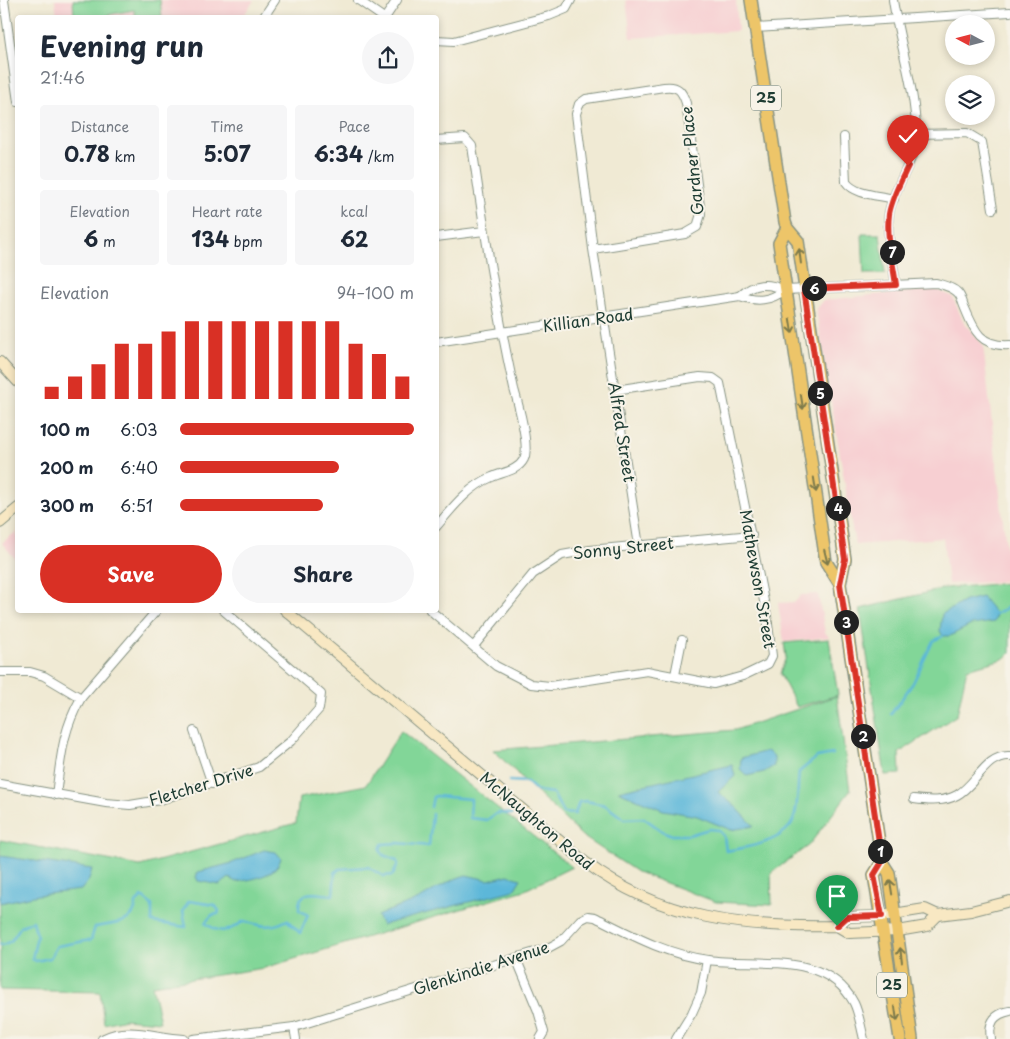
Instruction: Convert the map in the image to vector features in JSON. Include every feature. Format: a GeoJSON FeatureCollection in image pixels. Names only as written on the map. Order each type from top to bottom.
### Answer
{"type":"FeatureCollection","features":[{"type":"Feature","properties":{"kind":"main road","name":"25"},"geometry":{"type":"LineString","coordinates":[[751,0],[787,228],[798,241],[845,559],[840,584],[882,862],[889,873],[912,1039]]}},
{"type":"Feature","properties":{"kind":"main road","name":"25"},"geometry":{"type":"LineString","coordinates":[[787,228],[779,243],[785,290],[826,562],[840,584]]}},
{"type":"Feature","properties":{"kind":"main road","name":"25"},"geometry":{"type":"LineString","coordinates":[[882,862],[874,875],[900,1039]]}},
{"type":"Feature","properties":{"kind":"street"},"geometry":{"type":"LineString","coordinates":[[4,0],[15,80]]}},
{"type":"Feature","properties":{"kind":"street"},"geometry":{"type":"LineString","coordinates":[[265,15],[275,0]]}},
{"type":"Feature","properties":{"kind":"street"},"geometry":{"type":"LineString","coordinates":[[358,0],[380,15]]}},
{"type":"Feature","properties":{"kind":"street"},"geometry":{"type":"LineString","coordinates":[[387,15],[397,0]]}},
{"type":"Feature","properties":{"kind":"street"},"geometry":{"type":"LineString","coordinates":[[439,40],[454,41],[549,16],[566,9],[571,0]]}},
{"type":"Feature","properties":{"kind":"street"},"geometry":{"type":"LineString","coordinates":[[893,0],[914,112],[916,134],[909,163],[890,212],[889,229],[896,285]]}},
{"type":"Feature","properties":{"kind":"street"},"geometry":{"type":"LineString","coordinates":[[755,28],[1010,12]]}},
{"type":"Feature","properties":{"kind":"street","name":"Gardner Place"},"geometry":{"type":"LineString","coordinates":[[593,248],[685,234],[697,227],[701,214],[686,103],[682,92],[677,87],[669,86],[603,96],[586,99],[579,104],[576,114],[593,248],[604,318]]}},
{"type":"Feature","properties":{"kind":"street"},"geometry":{"type":"LineString","coordinates":[[916,134],[967,133],[982,142],[993,209]]}},
{"type":"Feature","properties":{"kind":"street"},"geometry":{"type":"LineString","coordinates":[[844,137],[846,182],[849,186],[856,191],[894,198]]}},
{"type":"Feature","properties":{"kind":"street"},"geometry":{"type":"LineString","coordinates":[[439,140],[465,138],[472,146],[484,231],[526,455],[521,464],[514,469],[473,486],[439,524]]}},
{"type":"Feature","properties":{"kind":"street"},"geometry":{"type":"LineString","coordinates":[[439,237],[484,231]]}},
{"type":"Feature","properties":{"kind":"street"},"geometry":{"type":"LineString","coordinates":[[785,290],[896,285],[921,282],[936,283],[956,290],[960,294],[970,322],[980,338],[999,346],[1010,345]]}},
{"type":"Feature","properties":{"kind":"street","name":"Killian Road"},"geometry":{"type":"LineString","coordinates":[[740,296],[750,286],[772,284],[785,290]]}},
{"type":"Feature","properties":{"kind":"street","name":"Killian Road"},"geometry":{"type":"LineString","coordinates":[[439,342],[740,296],[753,300],[773,298],[785,290]]}},
{"type":"Feature","properties":{"kind":"street","name":"Alfred Street"},"geometry":{"type":"LineString","coordinates":[[604,318],[639,546]]}},
{"type":"Feature","properties":{"kind":"street"},"geometry":{"type":"LineString","coordinates":[[0,362],[15,379]]}},
{"type":"Feature","properties":{"kind":"street","name":"Mathewson Street"},"geometry":{"type":"LineString","coordinates":[[434,613],[502,670],[516,678],[536,685],[550,686],[627,675],[639,671],[675,675],[700,682],[719,684],[766,666],[772,659],[767,616],[752,535],[720,383],[713,378],[706,377],[616,390]]}},
{"type":"Feature","properties":{"kind":"street"},"geometry":{"type":"LineString","coordinates":[[0,523],[15,510]]}},
{"type":"Feature","properties":{"kind":"street","name":"Sonny Street"},"geometry":{"type":"LineString","coordinates":[[474,646],[533,574],[552,560],[572,553],[752,535]]}},
{"type":"Feature","properties":{"kind":"street"},"geometry":{"type":"LineString","coordinates":[[56,795],[64,733],[81,698],[154,613]]}},
{"type":"Feature","properties":{"kind":"street","name":"Fletcher Drive"},"geometry":{"type":"LineString","coordinates":[[0,784],[56,795],[130,805],[160,800],[251,772],[270,760],[291,741],[319,709],[321,694],[226,613]]}},
{"type":"Feature","properties":{"kind":"street","name":"McNaughton Road"},"geometry":{"type":"LineString","coordinates":[[289,613],[605,877],[668,908],[698,916],[752,924],[837,926],[849,933],[898,931],[927,926],[938,915],[924,909],[882,916],[847,917],[837,926]]}},
{"type":"Feature","properties":{"kind":"street"},"geometry":{"type":"LineString","coordinates":[[675,675],[682,640]]}},
{"type":"Feature","properties":{"kind":"street"},"geometry":{"type":"LineString","coordinates":[[0,672],[30,672],[44,676],[81,698]]}},
{"type":"Feature","properties":{"kind":"street"},"geometry":{"type":"LineString","coordinates":[[194,731],[212,784]]}},
{"type":"Feature","properties":{"kind":"street"},"geometry":{"type":"LineString","coordinates":[[914,799],[937,801],[957,795],[996,758],[1010,756]]}},
{"type":"Feature","properties":{"kind":"street"},"geometry":{"type":"LineString","coordinates":[[938,915],[971,911],[1010,901]]}},
{"type":"Feature","properties":{"kind":"street","name":"Glenkindie Avenue"},"geometry":{"type":"LineString","coordinates":[[193,1039],[294,1027],[516,958],[548,948],[561,941],[580,920],[588,916],[595,917],[644,942],[707,960],[738,963],[798,964],[813,968],[836,983],[854,1003],[864,1039]]}},
{"type":"Feature","properties":{"kind":"street"},"geometry":{"type":"LineString","coordinates":[[516,958],[538,1011],[544,1032],[540,1039]]}},
{"type":"Feature","properties":{"kind":"street"},"geometry":{"type":"LineString","coordinates":[[676,1039],[692,1013],[701,993],[707,960]]}},
{"type":"Feature","properties":{"kind":"street"},"geometry":{"type":"LineString","coordinates":[[990,1039],[990,1024],[995,1017],[1000,1013],[1010,1011]]}},
{"type":"Feature","properties":{"kind":"street"},"geometry":{"type":"LineString","coordinates":[[294,1027],[296,1039]]}},
{"type":"Feature","properties":{"kind":"street"},"geometry":{"type":"LineString","coordinates":[[102,1039],[113,1033],[126,1031],[184,1039]]}},
{"type":"Feature","properties":{"kind":"shaded area"},"geometry":{"type":"Polygon","coordinates":[[[55,0],[254,0],[244,15],[57,15],[55,0]]]}},
{"type":"Feature","properties":{"kind":"shaded area"},"geometry":{"type":"Polygon","coordinates":[[[626,0],[736,0],[738,31],[631,38],[626,0]]]}},
{"type":"Feature","properties":{"kind":"shaded area"},"geometry":{"type":"Polygon","coordinates":[[[933,289],[952,296],[964,323],[983,345],[1010,581],[948,584],[943,538],[855,545],[816,310],[824,300],[933,289]]]}},
{"type":"Feature","properties":{"kind":"shaded area"},"geometry":{"type":"Polygon","coordinates":[[[15,533],[15,559],[2,543],[15,533]]]}},
{"type":"Feature","properties":{"kind":"shaded area"},"geometry":{"type":"Polygon","coordinates":[[[818,594],[825,632],[829,637],[784,642],[778,603],[795,602],[801,595],[818,594]]]}},
{"type":"Feature","properties":{"kind":"green space"},"geometry":{"type":"Polygon","coordinates":[[[73,0],[160,0],[162,15],[135,15],[134,10],[108,15],[74,15],[73,0]]]}},
{"type":"Feature","properties":{"kind":"green space"},"geometry":{"type":"Polygon","coordinates":[[[862,234],[880,234],[885,274],[864,274],[862,234]]]}},
{"type":"Feature","properties":{"kind":"green space"},"geometry":{"type":"Polygon","coordinates":[[[1010,583],[1010,653],[1003,659],[967,669],[957,715],[899,753],[900,774],[885,775],[860,609],[946,588],[1010,583]]]}},
{"type":"Feature","properties":{"kind":"green space"},"geometry":{"type":"Polygon","coordinates":[[[829,639],[838,695],[797,707],[780,674],[786,657],[784,643],[829,639]]]}},
{"type":"Feature","properties":{"kind":"green space"},"geometry":{"type":"Polygon","coordinates":[[[837,696],[850,791],[809,845],[771,873],[772,905],[716,902],[637,872],[582,836],[493,750],[735,730],[837,696]]]}},
{"type":"Feature","properties":{"kind":"green space"},"geometry":{"type":"Polygon","coordinates":[[[401,731],[572,867],[525,890],[264,968],[152,985],[160,1022],[125,1019],[104,1024],[100,992],[0,990],[0,840],[140,866],[296,823],[299,798],[366,785],[401,731]]]}},
{"type":"Feature","properties":{"kind":"water"},"geometry":{"type":"Polygon","coordinates":[[[982,597],[996,614],[994,622],[971,625],[950,636],[943,636],[940,631],[942,614],[965,601],[982,597]]]}},
{"type":"Feature","properties":{"kind":"water"},"geometry":{"type":"Polygon","coordinates":[[[767,751],[774,756],[774,766],[764,772],[747,776],[740,769],[741,758],[767,751]]]}},
{"type":"Feature","properties":{"kind":"water"},"geometry":{"type":"Polygon","coordinates":[[[732,765],[735,776],[718,792],[754,826],[731,830],[697,816],[663,810],[618,791],[732,765]]]}},
{"type":"Feature","properties":{"kind":"water"},"geometry":{"type":"Polygon","coordinates":[[[264,850],[276,852],[281,858],[274,869],[263,876],[236,882],[229,878],[220,885],[198,881],[196,877],[198,872],[232,863],[264,850]]]}},
{"type":"Feature","properties":{"kind":"water"},"geometry":{"type":"Polygon","coordinates":[[[0,856],[92,869],[89,880],[81,890],[38,895],[0,903],[0,856]]]}},
{"type":"Feature","properties":{"kind":"water"},"geometry":{"type":"Polygon","coordinates":[[[466,875],[488,880],[508,875],[521,879],[514,890],[382,925],[377,916],[421,898],[448,882],[466,875]]]}},
{"type":"Feature","properties":{"kind":"waterway"},"geometry":{"type":"LineString","coordinates":[[996,614],[1010,606]]}},
{"type":"Feature","properties":{"kind":"waterway"},"geometry":{"type":"LineString","coordinates":[[891,714],[913,683],[933,641],[943,636]]}},
{"type":"Feature","properties":{"kind":"waterway"},"geometry":{"type":"LineString","coordinates":[[509,781],[527,782],[537,791],[553,793],[563,813],[575,814],[579,802],[586,801],[605,805],[624,819],[644,818],[662,831],[672,835],[689,835],[709,829],[718,830],[724,836],[726,851],[761,844],[784,832],[790,826],[795,815],[799,772],[817,757],[833,754]]}},
{"type":"Feature","properties":{"kind":"waterway"},"geometry":{"type":"LineString","coordinates":[[431,807],[433,797],[436,796],[471,799],[470,818],[487,820],[497,813],[512,814]]}},
{"type":"Feature","properties":{"kind":"waterway"},"geometry":{"type":"LineString","coordinates":[[0,944],[3,945],[11,941],[21,926],[33,921],[37,936],[32,959],[36,961],[50,958],[57,946],[91,940],[95,927],[122,922],[128,919],[135,910],[136,903],[142,897],[152,905],[152,922],[186,927],[183,911],[189,901],[215,905],[219,911],[218,914],[212,915],[205,923],[220,931],[229,930],[244,921],[271,926],[287,920],[300,933],[308,915],[299,910],[299,903],[305,895],[315,893],[333,895],[335,873],[339,869],[368,867],[383,876],[393,875],[398,864],[396,860],[383,855],[380,850],[382,844],[398,843],[429,846],[432,814]]}},
{"type":"Feature","properties":{"kind":"route"},"geometry":{"type":"LineString","coordinates":[[837,926],[847,917],[882,916],[874,875],[882,862],[840,584],[845,559],[804,289],[896,285],[889,229],[890,212],[898,186],[908,166]]}}]}
